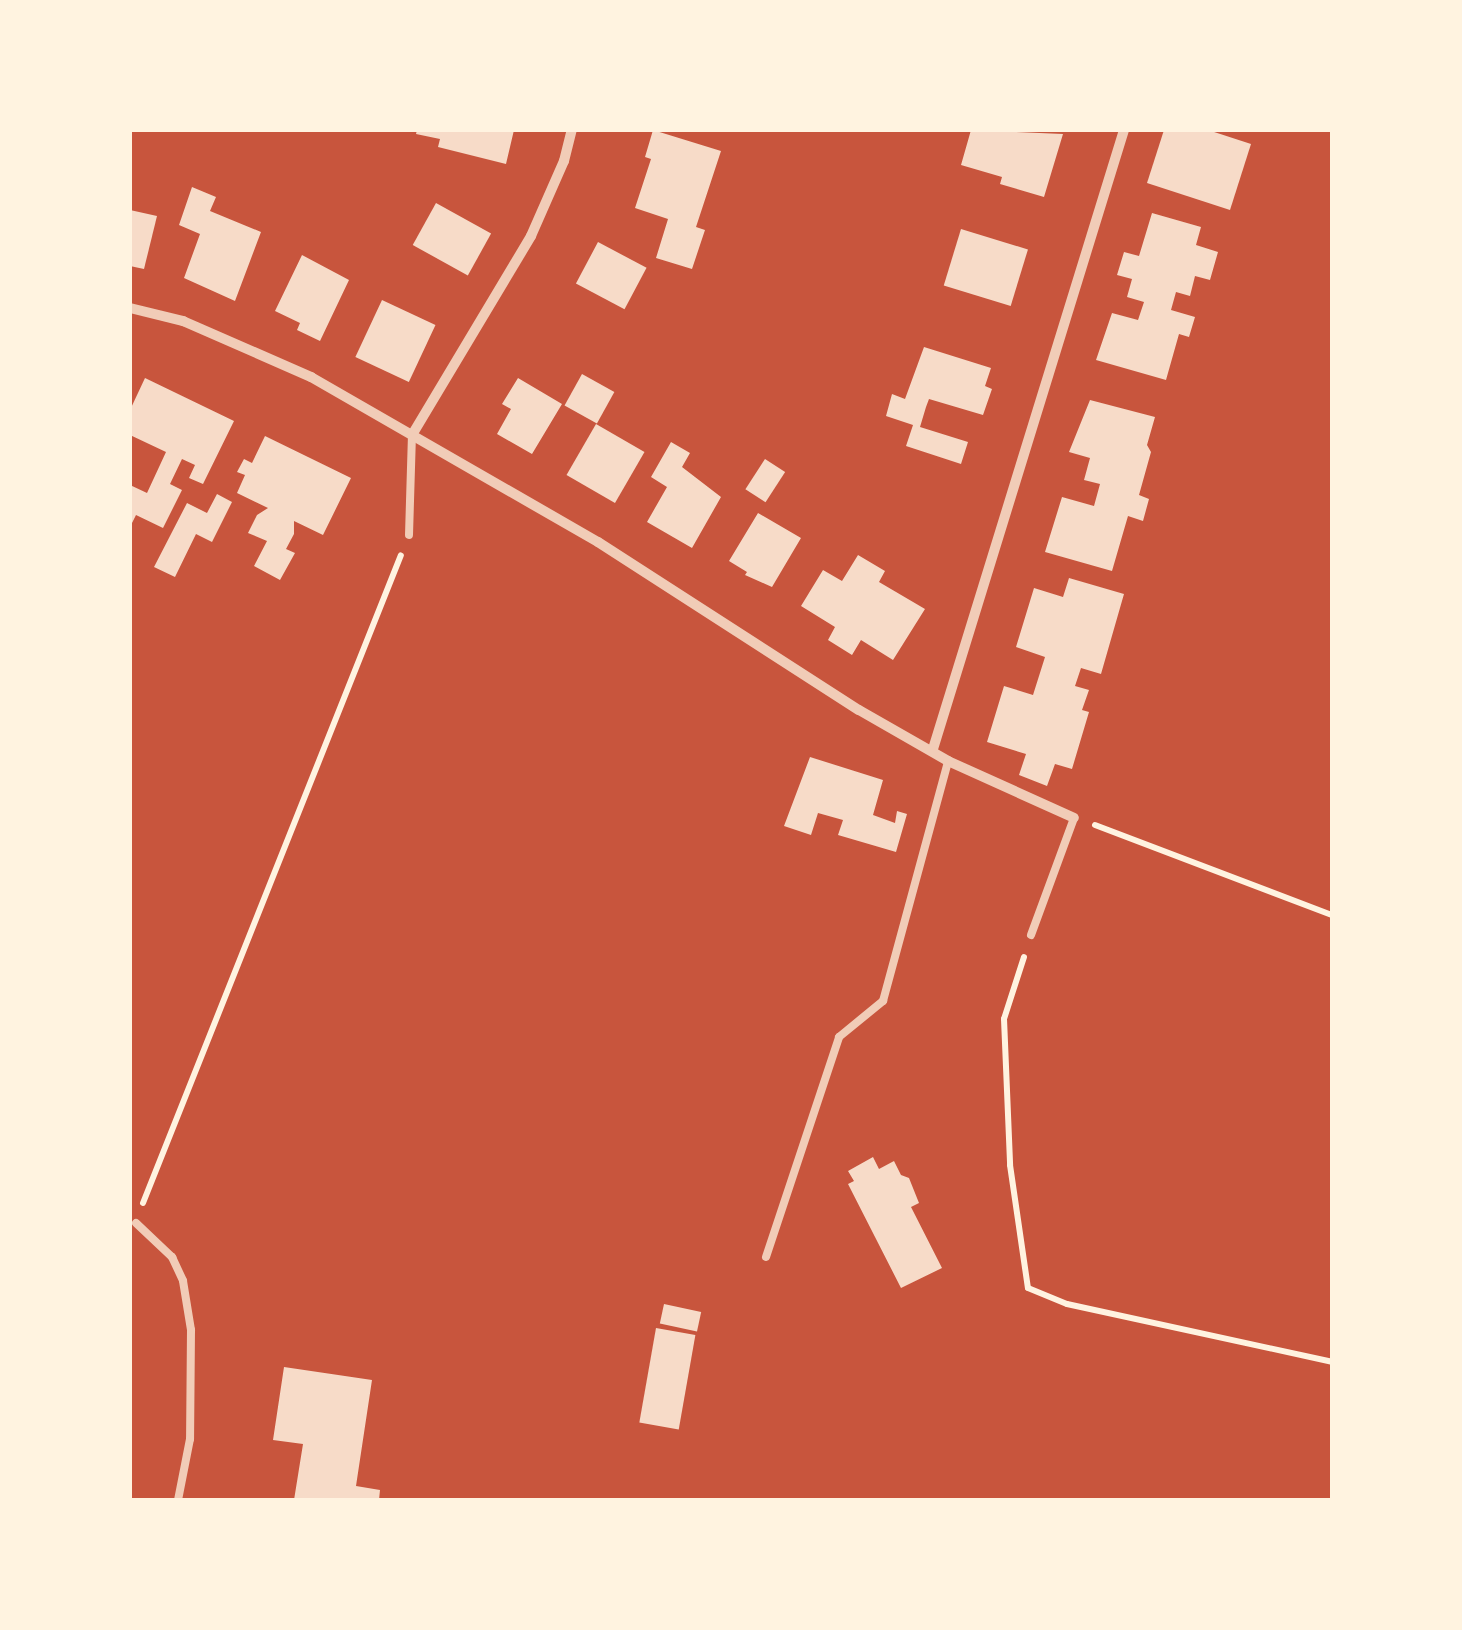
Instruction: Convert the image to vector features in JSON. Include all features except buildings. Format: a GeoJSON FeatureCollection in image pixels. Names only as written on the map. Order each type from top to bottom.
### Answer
{"type":"FeatureCollection","features":[{"type":"Feature","properties":{"kind":"street"},"geometry":{"type":"LineString","coordinates":[[412,435],[531,236],[564,161],[572,130]]}},
{"type":"Feature","properties":{"kind":"street"},"geometry":{"type":"LineString","coordinates":[[933,748],[1124,130]]}},
{"type":"Feature","properties":{"kind":"street"},"geometry":{"type":"LineString","coordinates":[[130,308],[183,321],[311,377],[598,542],[860,710],[933,748],[948,761],[1074,818]]}},
{"type":"Feature","properties":{"kind":"lane"},"geometry":{"type":"LineString","coordinates":[[409,535],[412,435]]}},
{"type":"Feature","properties":{"kind":"lane"},"geometry":{"type":"LineString","coordinates":[[766,1257],[839,1037],[883,1001],[948,761]]}},
{"type":"Feature","properties":{"kind":"lane"},"geometry":{"type":"LineString","coordinates":[[1031,935],[1074,818]]}},
{"type":"Feature","properties":{"kind":"lane"},"geometry":{"type":"LineString","coordinates":[[136,1223],[172,1257],[183,1281],[191,1330],[190,1440],[178,1500]]}},
{"type":"Feature","properties":{"kind":"path"},"geometry":{"type":"LineString","coordinates":[[136,1223],[409,535]]}},
{"type":"Feature","properties":{"kind":"path"},"geometry":{"type":"LineString","coordinates":[[1074,818],[1332,915]]}},
{"type":"Feature","properties":{"kind":"path"},"geometry":{"type":"LineString","coordinates":[[1031,935],[1004,1019],[1010,1165],[1028,1288],[1067,1304],[1332,1362]]}}]}
